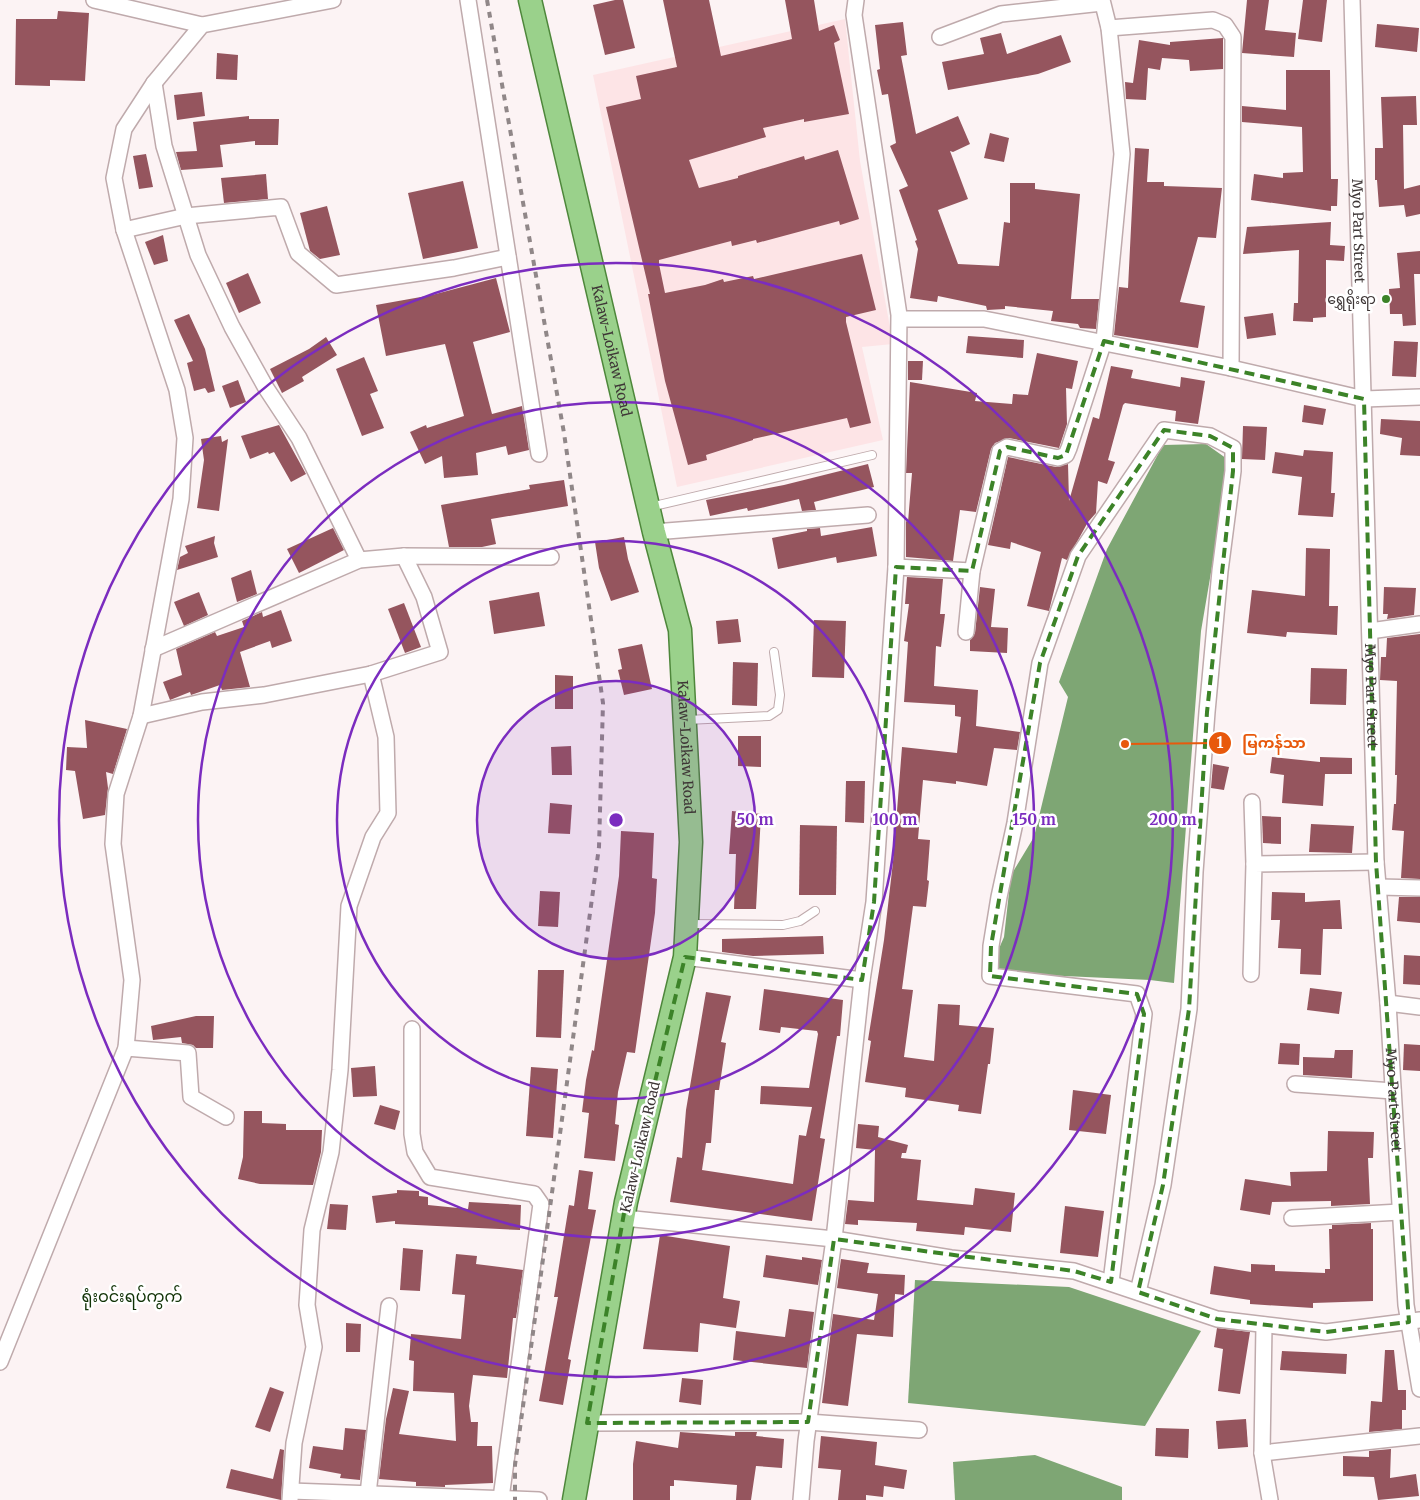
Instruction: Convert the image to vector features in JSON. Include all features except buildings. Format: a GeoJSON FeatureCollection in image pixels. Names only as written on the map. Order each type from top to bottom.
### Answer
{"type":"FeatureCollection","features":[{"type":"Feature","properties":{"kind":"main road","name":"Kalaw-Loikaw Road"},"geometry":{"type":"LineString","coordinates":[[528,4],[648,508],[680,630],[691,842],[685,957],[624,1218],[574,1500]]}},
{"type":"Feature","properties":{"kind":"street"},"geometry":{"type":"LineString","coordinates":[[94,0],[202,26],[333,0]]}},
{"type":"Feature","properties":{"kind":"street"},"geometry":{"type":"LineString","coordinates":[[468,0],[539,454]]}},
{"type":"Feature","properties":{"kind":"street"},"geometry":{"type":"LineString","coordinates":[[801,1500],[808,1422],[834,1239],[862,980],[874,902],[896,567],[900,319],[854,15],[856,0]]}},
{"type":"Feature","properties":{"kind":"street","name":"Myo Part Street"},"geometry":{"type":"LineString","coordinates":[[1352,0],[1376,862],[1380,887],[1388,1003],[1400,1212],[1414,1321],[1420,1389]]}},
{"type":"Feature","properties":{"kind":"street"},"geometry":{"type":"LineString","coordinates":[[940,37],[1001,14],[1102,1],[1109,28],[1122,154],[1104,341],[1066,455],[1058,458],[1007,448],[1000,451],[972,571],[966,632]]}},
{"type":"Feature","properties":{"kind":"street"},"geometry":{"type":"LineString","coordinates":[[1109,28],[1213,20],[1225,25],[1233,37],[1231,368]]}},
{"type":"Feature","properties":{"kind":"street"},"geometry":{"type":"LineString","coordinates":[[0,1362],[126,1048],[132,980],[113,844],[116,794],[141,716],[181,499],[185,438],[177,390],[124,230],[114,178],[124,129],[154,83],[202,26]]}},
{"type":"Feature","properties":{"kind":"street"},"geometry":{"type":"LineString","coordinates":[[154,83],[164,146],[198,254],[232,327],[266,388],[299,438],[359,560]]}},
{"type":"Feature","properties":{"kind":"street"},"geometry":{"type":"LineString","coordinates":[[124,230],[186,216],[281,207],[298,253],[336,285],[454,268],[508,257]]}},
{"type":"Feature","properties":{"kind":"street"},"geometry":{"type":"LineString","coordinates":[[900,319],[984,319],[1104,341],[1364,399],[1420,397]]}},
{"type":"Feature","properties":{"kind":"street"},"geometry":{"type":"LineString","coordinates":[[1111,1282],[1144,1014],[1137,994],[990,976],[991,946],[998,897],[1015,823],[1040,663],[1078,556],[1164,430],[1210,436],[1234,448],[1233,471],[1220,571],[1195,872],[1190,1009],[1163,1185],[1138,1292]]}},
{"type":"Feature","properties":{"kind":"street"},"geometry":{"type":"LineString","coordinates":[[654,532],[868,515]]}},
{"type":"Feature","properties":{"kind":"street"},"geometry":{"type":"LineString","coordinates":[[153,650],[359,560],[404,556],[551,557]]}},
{"type":"Feature","properties":{"kind":"street"},"geometry":{"type":"LineString","coordinates":[[141,716],[202,702],[264,695],[371,674],[440,652],[424,597],[404,556]]}},
{"type":"Feature","properties":{"kind":"street"},"geometry":{"type":"LineString","coordinates":[[896,567],[972,571]]}},
{"type":"Feature","properties":{"kind":"street"},"geometry":{"type":"LineString","coordinates":[[1370,631],[1420,624]]}},
{"type":"Feature","properties":{"kind":"street"},"geometry":{"type":"LineString","coordinates":[[371,674],[386,737],[388,814],[373,837],[349,906],[340,1070],[332,1152],[312,1230],[308,1305],[314,1347],[294,1443],[290,1496],[368,1494],[539,1500]]}},
{"type":"Feature","properties":{"kind":"street"},"geometry":{"type":"LineString","coordinates":[[1251,974],[1254,864],[1252,802]]}},
{"type":"Feature","properties":{"kind":"street"},"geometry":{"type":"LineString","coordinates":[[1254,864],[1376,862]]}},
{"type":"Feature","properties":{"kind":"street"},"geometry":{"type":"LineString","coordinates":[[1380,887],[1420,888]]}},
{"type":"Feature","properties":{"kind":"street"},"geometry":{"type":"LineString","coordinates":[[685,957],[862,980]]}},
{"type":"Feature","properties":{"kind":"street"},"geometry":{"type":"LineString","coordinates":[[1388,1003],[1420,1006]]}},
{"type":"Feature","properties":{"kind":"street"},"geometry":{"type":"LineString","coordinates":[[412,1029],[412,1134],[415,1152],[430,1177],[526,1192],[534,1194],[541,1204],[501,1498]]}},
{"type":"Feature","properties":{"kind":"street"},"geometry":{"type":"LineString","coordinates":[[126,1048],[188,1053],[191,1097],[226,1117]]}},
{"type":"Feature","properties":{"kind":"street"},"geometry":{"type":"LineString","coordinates":[[1295,1084],[1393,1090]]}},
{"type":"Feature","properties":{"kind":"street"},"geometry":{"type":"LineString","coordinates":[[1292,1218],[1400,1212]]}},
{"type":"Feature","properties":{"kind":"street"},"geometry":{"type":"LineString","coordinates":[[624,1218],[834,1239],[951,1258],[1074,1271],[1218,1319],[1264,1325],[1326,1332],[1414,1321]]}},
{"type":"Feature","properties":{"kind":"street"},"geometry":{"type":"LineString","coordinates":[[368,1494],[389,1306]]}},
{"type":"Feature","properties":{"kind":"street"},"geometry":{"type":"LineString","coordinates":[[1264,1325],[1262,1453],[1270,1500]]}},
{"type":"Feature","properties":{"kind":"street"},"geometry":{"type":"LineString","coordinates":[[587,1423],[808,1422],[919,1430]]}},
{"type":"Feature","properties":{"kind":"street"},"geometry":{"type":"LineString","coordinates":[[1262,1453],[1420,1436]]}},
{"type":"Feature","properties":{"kind":"lane"},"geometry":{"type":"LineString","coordinates":[[648,508],[872,455]]}},
{"type":"Feature","properties":{"kind":"lane"},"geometry":{"type":"LineString","coordinates":[[685,720],[769,716],[778,710],[780,695],[774,652]]}},
{"type":"Feature","properties":{"kind":"lane"},"geometry":{"type":"LineString","coordinates":[[687,924],[783,925],[800,921],[815,911]]}},
{"type":"Feature","properties":{"kind":"highlighted area"},"geometry":{"type":"Polygon","coordinates":[[[1104,341],[1364,399],[1376,862],[1409,1322],[1326,1332],[1217,1319],[1138,1292],[1163,1185],[1189,1009],[1207,712],[1233,471],[1233,448],[1210,436],[1164,430],[1078,556],[1040,663],[991,946],[990,976],[1137,994],[1144,1014],[1111,1282],[1074,1271],[834,1239],[808,1422],[587,1423],[626,1202],[685,957],[862,980],[874,902],[896,567],[972,571],[1000,451],[1007,447],[1058,458],[1066,455],[1104,341]]]}},
{"type":"Feature","properties":{"kind":"shaded area"},"geometry":{"type":"Polygon","coordinates":[[[845,19],[860,161],[893,344],[862,347],[883,440],[677,487],[593,75],[845,19]]]}},
{"type":"Feature","properties":{"kind":"shaded area"},"geometry":{"type":"Polygon","coordinates":[[[1206,444],[1230,461],[1201,631],[1174,983],[1150,980],[997,973],[994,960],[1004,937],[1011,875],[1034,837],[1068,697],[1059,682],[1107,549],[1163,445],[1206,444]]]}},
{"type":"Feature","properties":{"kind":"shaded area"},"geometry":{"type":"Polygon","coordinates":[[[915,1280],[1069,1287],[1201,1331],[1145,1426],[908,1403],[915,1280]]]}},
{"type":"Feature","properties":{"kind":"shaded area"},"geometry":{"type":"Polygon","coordinates":[[[1035,1455],[1122,1487],[1122,1500],[955,1500],[953,1462],[1035,1455]]]}},
{"type":"Feature","properties":{"kind":"railway"},"geometry":{"type":"LineString","coordinates":[[487,0],[564,433],[603,703],[599,847],[515,1465],[515,1500]]}},
{"type":"Feature","properties":{"kind":"place","name":"ရွှေရိုးရာ"},"geometry":{"type":"Point","coordinates":[1386,299]}},
{"type":"Feature","properties":{"kind":"place","name":"မြကန်သာ"},"geometry":{"type":"Point","coordinates":[1125,744]}},
{"type":"Feature","properties":{"kind":"district","name":"ရုံးဝင်းရပ်ကွက်"},"geometry":{"type":"Point","coordinates":[132,1296]}}]}
